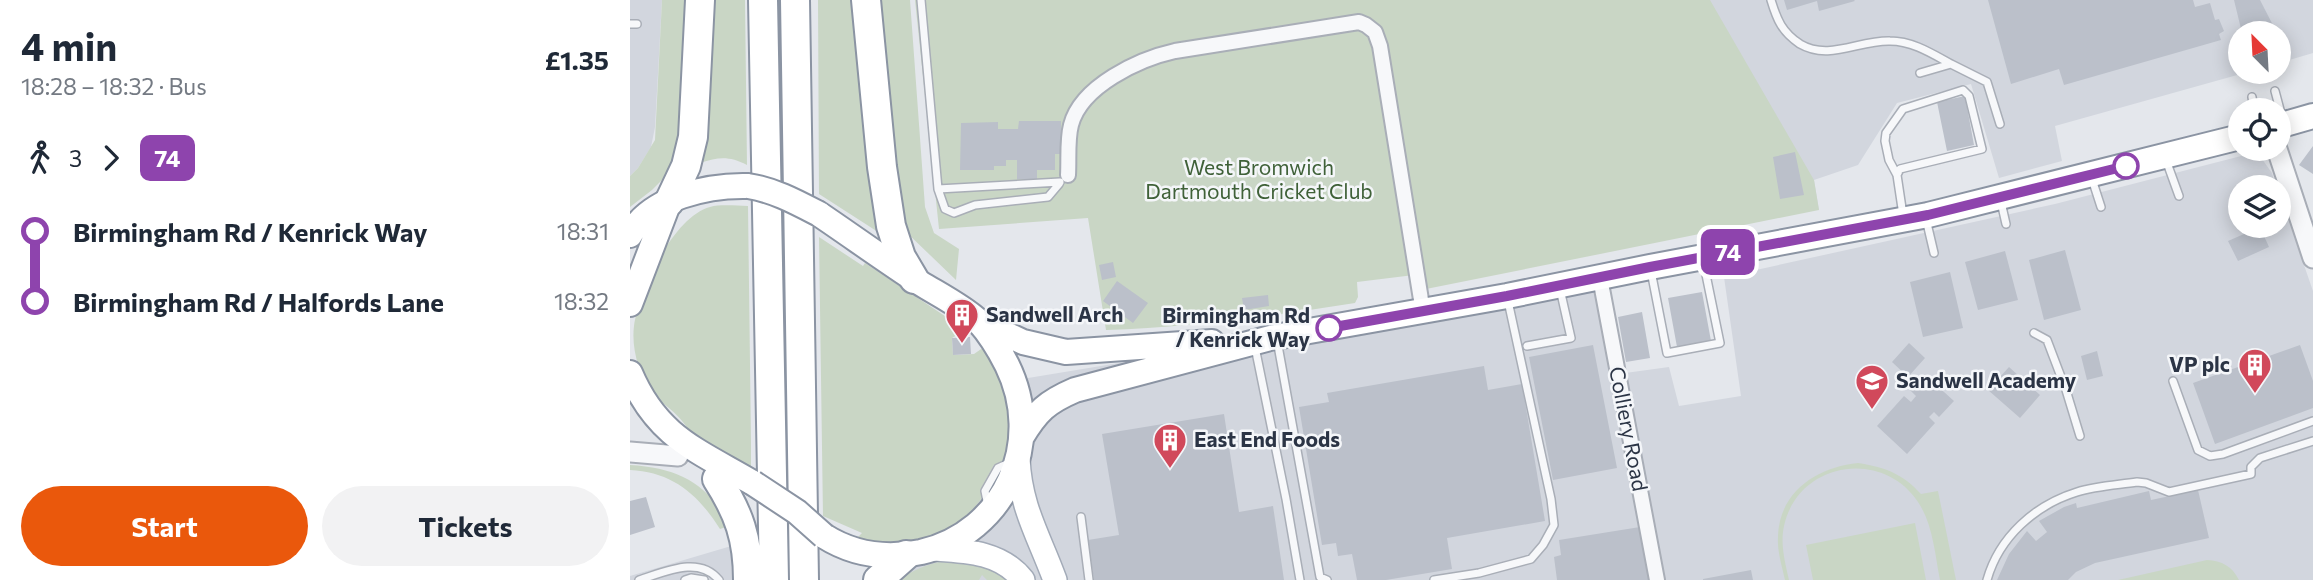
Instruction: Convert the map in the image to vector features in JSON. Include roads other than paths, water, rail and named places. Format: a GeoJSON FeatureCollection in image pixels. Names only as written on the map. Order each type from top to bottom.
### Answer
{"type":"FeatureCollection","features":[{"type":"Feature","properties":{"kind":"highway"},"geometry":{"type":"LineString","coordinates":[[630,304],[669,202],[686,166],[693,137],[700,0]]}},
{"type":"Feature","properties":{"kind":"highway"},"geometry":{"type":"LineString","coordinates":[[763,0],[774,580]]}},
{"type":"Feature","properties":{"kind":"highway"},"geometry":{"type":"LineString","coordinates":[[795,0],[804,580]]}},
{"type":"Feature","properties":{"kind":"highway"},"geometry":{"type":"LineString","coordinates":[[866,0],[882,167],[891,226],[901,257],[914,279]]}},
{"type":"Feature","properties":{"kind":"highway"},"geometry":{"type":"LineString","coordinates":[[2291,122],[2313,116]]}},
{"type":"Feature","properties":{"kind":"highway"},"geometry":{"type":"LineString","coordinates":[[630,373],[645,405],[671,433],[755,492],[837,544],[880,556],[906,555],[934,549],[969,533],[990,513],[1006,490],[1035,415],[1052,400],[1075,390],[1263,339],[1423,312],[1915,217],[2228,140]]}},
{"type":"Feature","properties":{"kind":"highway"},"geometry":{"type":"LineString","coordinates":[[632,229],[669,202],[696,191],[723,186],[764,188],[819,214],[977,320],[1023,342],[1066,352],[1263,339]]}},
{"type":"Feature","properties":{"kind":"highway"},"geometry":{"type":"LineString","coordinates":[[977,320],[1006,363],[1015,383],[1021,410],[1019,451]]}},
{"type":"Feature","properties":{"kind":"highway"},"geometry":{"type":"LineString","coordinates":[[630,413],[647,432],[678,456],[717,479],[755,492]]}},
{"type":"Feature","properties":{"kind":"highway"},"geometry":{"type":"LineString","coordinates":[[717,479],[741,521],[748,556],[748,580]]}},
{"type":"Feature","properties":{"kind":"highway"},"geometry":{"type":"LineString","coordinates":[[877,580],[906,555]]}},
{"type":"Feature","properties":{"kind":"main road"},"geometry":{"type":"LineString","coordinates":[[1019,451],[1019,480],[1023,503],[1055,580]]}},
{"type":"Feature","properties":{"kind":"main road"},"geometry":{"type":"LineString","coordinates":[[934,549],[983,554],[1010,567],[1023,580]]}},
{"type":"Feature","properties":{"kind":"street"},"geometry":{"type":"LineString","coordinates":[[1064,179],[1071,125],[1077,110],[1087,97],[1102,85],[1138,63],[1154,56],[1186,49],[1359,22],[1375,32],[1380,46],[1423,312]]}},
{"type":"Feature","properties":{"kind":"street"},"geometry":{"type":"LineString","coordinates":[[2280,161],[2288,197],[2313,258]]}},
{"type":"Feature","properties":{"kind":"street","name":"Colliery Road"},"geometry":{"type":"LineString","coordinates":[[1600,278],[1657,580]]}},
{"type":"Feature","properties":{"kind":"street"},"geometry":{"type":"LineString","coordinates":[[630,452],[678,456]]}},
{"type":"Feature","properties":{"kind":"lane"},"geometry":{"type":"LineString","coordinates":[[921,0],[938,189],[945,209],[954,213],[975,205],[1048,197],[1064,179]]}},
{"type":"Feature","properties":{"kind":"lane"},"geometry":{"type":"LineString","coordinates":[[1771,0],[1785,32],[1812,51],[1823,52],[1873,41],[1893,41],[1917,46],[1987,82],[2000,124]]}},
{"type":"Feature","properties":{"kind":"lane"},"geometry":{"type":"LineString","coordinates":[[1920,73],[1951,64]]}},
{"type":"Feature","properties":{"kind":"lane"},"geometry":{"type":"LineString","coordinates":[[1897,174],[1900,169],[1982,149],[1969,96],[1963,90],[1903,109],[1886,133],[1889,160],[1934,253]]}},
{"type":"Feature","properties":{"kind":"lane"},"geometry":{"type":"LineString","coordinates":[[2275,91],[2276,98]]}},
{"type":"Feature","properties":{"kind":"lane"},"geometry":{"type":"LineString","coordinates":[[2165,156],[2179,196]]}},
{"type":"Feature","properties":{"kind":"lane"},"geometry":{"type":"LineString","coordinates":[[2090,175],[2101,207]]}},
{"type":"Feature","properties":{"kind":"lane"},"geometry":{"type":"LineString","coordinates":[[938,189],[1064,179]]}},
{"type":"Feature","properties":{"kind":"lane"},"geometry":{"type":"LineString","coordinates":[[2000,198],[2006,224]]}},
{"type":"Feature","properties":{"kind":"lane"},"geometry":{"type":"LineString","coordinates":[[1650,267],[1667,353],[1680,351],[1720,343],[1702,257]]}},
{"type":"Feature","properties":{"kind":"lane"},"geometry":{"type":"LineString","coordinates":[[1527,346],[1570,338],[1560,285]]}},
{"type":"Feature","properties":{"kind":"lane"},"geometry":{"type":"LineString","coordinates":[[1434,580],[1479,573],[1531,559],[1554,525],[1551,499],[1507,296]]}},
{"type":"Feature","properties":{"kind":"lane"},"geometry":{"type":"LineString","coordinates":[[2034,333],[2047,340],[2080,436]]}},
{"type":"Feature","properties":{"kind":"lane"},"geometry":{"type":"LineString","coordinates":[[1263,339],[1300,580]]}},
{"type":"Feature","properties":{"kind":"lane"},"geometry":{"type":"LineString","coordinates":[[1263,339],[1320,577],[1327,580]]}},
{"type":"Feature","properties":{"kind":"lane"},"geometry":{"type":"LineString","coordinates":[[2173,381],[2199,450],[2210,456],[2223,454],[2313,421]]}},
{"type":"Feature","properties":{"kind":"lane"},"geometry":{"type":"LineString","coordinates":[[1987,580],[1996,556],[2015,530],[2034,512],[2053,501],[2079,491],[2137,482],[2169,492],[2250,474],[2251,467],[2260,458],[2313,441]]}},
{"type":"Feature","properties":{"kind":"lane"},"geometry":{"type":"LineString","coordinates":[[1081,517],[1089,580]]}},
{"type":"Feature","properties":{"kind":"lane"},"geometry":{"type":"LineString","coordinates":[[639,580],[664,577],[693,565],[709,570],[719,580]]}},
{"type":"Feature","properties":{"kind":"lane"},"geometry":{"type":"LineString","coordinates":[[685,580],[704,580]]}},
{"type":"Feature","properties":{"kind":"place","name":"Birmingham Rd / Kenrick Way"},"geometry":{"type":"Point","coordinates":[1329,328]}},
{"type":"Feature","properties":{"kind":"place","name":"Sandwell Arch"},"geometry":{"type":"Point","coordinates":[962,345]}},
{"type":"Feature","properties":{"kind":"place","name":"VP plc"},"geometry":{"type":"Point","coordinates":[2255,395]}},
{"type":"Feature","properties":{"kind":"place","name":"Sandwell Academy"},"geometry":{"type":"Point","coordinates":[1872,411]}},
{"type":"Feature","properties":{"kind":"place","name":"East End Foods"},"geometry":{"type":"Point","coordinates":[1170,470]}},
{"type":"Feature","properties":{"kind":"park label","name":"West Bromwich Dartmouth Cricket Club"},"geometry":{"type":"Point","coordinates":[1259,180]}}]}
